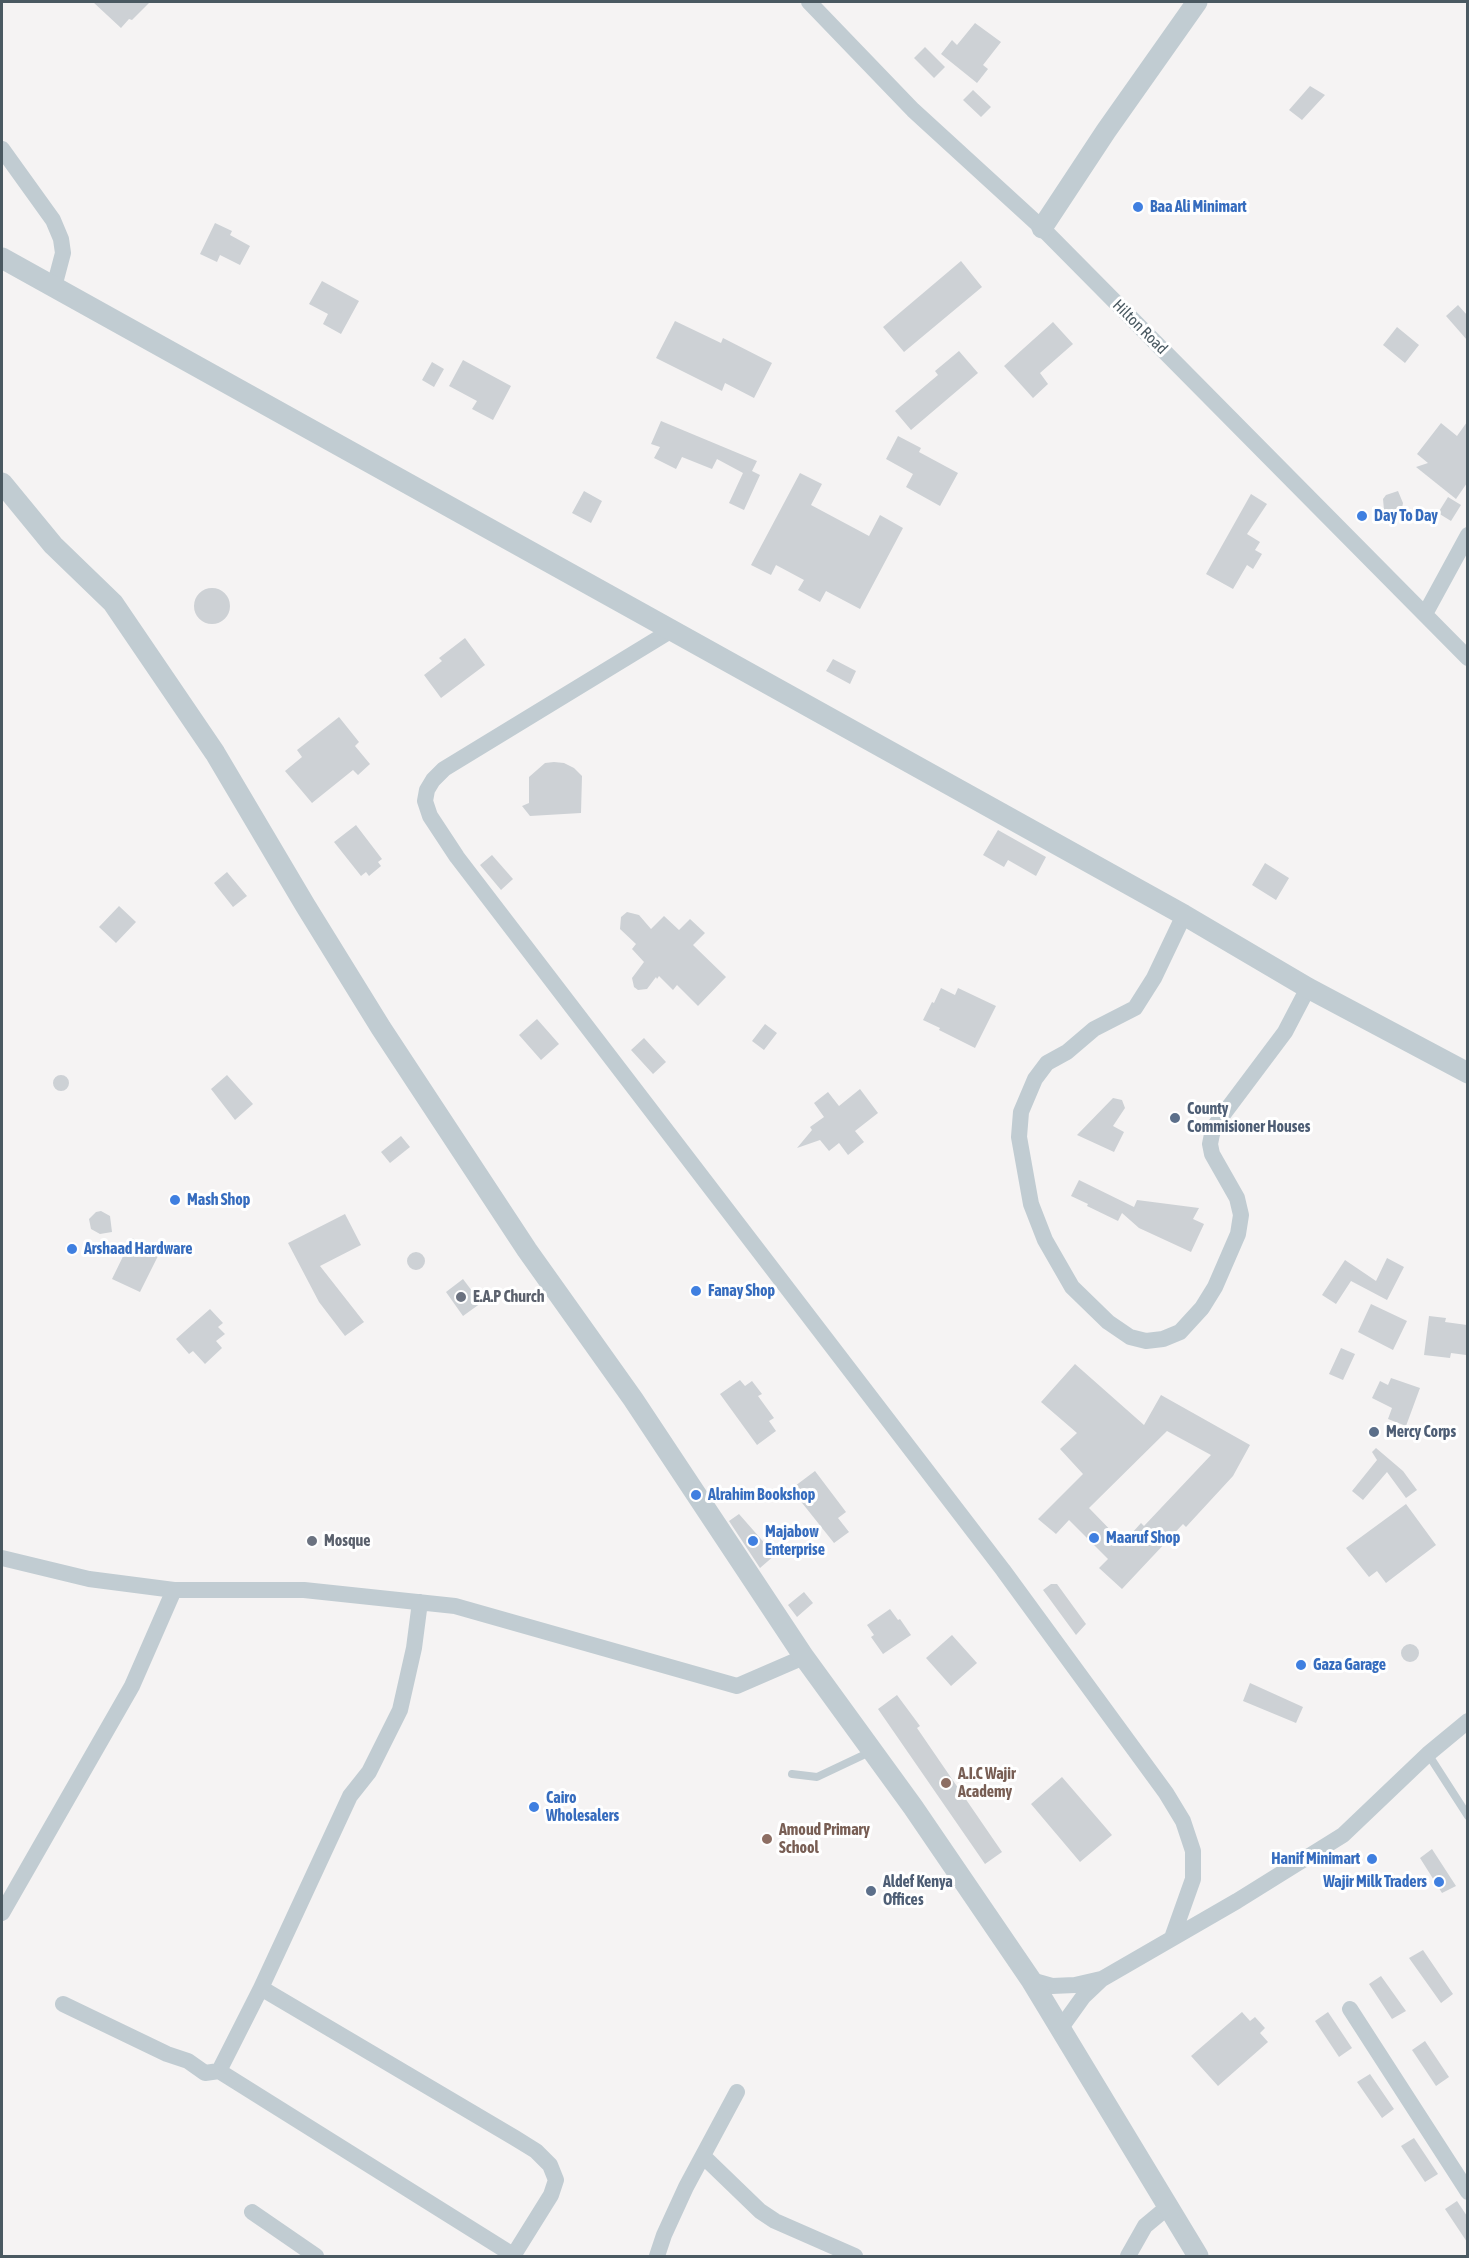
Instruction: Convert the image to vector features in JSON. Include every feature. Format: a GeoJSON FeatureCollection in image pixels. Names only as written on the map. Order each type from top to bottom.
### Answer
{"type":"FeatureCollection","features":[{"type":"Feature","properties":{"kind":"street","name":"Hilton Road"},"geometry":{"type":"LineString","coordinates":[[809,2],[913,110],[1042,228],[1467,658]]}},
{"type":"Feature","properties":{"kind":"street"},"geometry":{"type":"LineString","coordinates":[[1042,228],[1106,131],[1197,2]]}},
{"type":"Feature","properties":{"kind":"street"},"geometry":{"type":"LineString","coordinates":[[2,149],[53,220],[61,238],[63,253],[54,287]]}},
{"type":"Feature","properties":{"kind":"street"},"geometry":{"type":"LineString","coordinates":[[2,258],[1184,915],[1308,988],[1467,1073]]}},
{"type":"Feature","properties":{"kind":"street"},"geometry":{"type":"LineString","coordinates":[[2,483],[53,545],[113,603],[215,753],[369,1009],[520,1240],[633,1399],[804,1657],[1031,1980],[1198,2256]]}},
{"type":"Feature","properties":{"kind":"street"},"geometry":{"type":"LineString","coordinates":[[1425,614],[1467,535]]}},
{"type":"Feature","properties":{"kind":"street"},"geometry":{"type":"LineString","coordinates":[[672,630],[444,769],[427,790],[425,801],[430,816],[457,857],[1003,1570],[1166,1793],[1183,1821],[1193,1851],[1193,1879],[1172,1938]]}},
{"type":"Feature","properties":{"kind":"street"},"geometry":{"type":"LineString","coordinates":[[1184,915],[1154,978],[1135,1008],[1094,1029],[1067,1052],[1047,1064],[1035,1079],[1021,1112],[1019,1137],[1031,1204],[1045,1240],[1072,1287],[1108,1322],[1130,1337],[1146,1341],[1163,1339],[1180,1332],[1202,1308],[1215,1287],[1238,1234],[1241,1215],[1237,1198],[1212,1154],[1210,1144],[1212,1134],[1216,1124],[1285,1032],[1308,988]]}},
{"type":"Feature","properties":{"kind":"street"},"geometry":{"type":"LineString","coordinates":[[2,1558],[89,1579],[174,1590],[304,1590],[455,1605],[737,1686],[804,1657]]}},
{"type":"Feature","properties":{"kind":"street"},"geometry":{"type":"LineString","coordinates":[[2,1913],[132,1686],[174,1590]]}},
{"type":"Feature","properties":{"kind":"street"},"geometry":{"type":"LineString","coordinates":[[219,2071],[261,1988],[350,1796],[369,1772],[400,1710],[414,1648],[420,1602]]}},
{"type":"Feature","properties":{"kind":"street"},"geometry":{"type":"LineString","coordinates":[[1060,2029],[1083,1997],[1102,1979],[1237,1901],[1342,1835],[1428,1754],[1467,1721]]}},
{"type":"Feature","properties":{"kind":"street"},"geometry":{"type":"LineString","coordinates":[[1031,1980],[1052,1986],[1102,1979]]}},
{"type":"Feature","properties":{"kind":"street"},"geometry":{"type":"LineString","coordinates":[[63,2004],[166,2054],[188,2061],[205,2073],[219,2071],[513,2256],[551,2195],[556,2180],[550,2165],[536,2151],[515,2138],[261,1988]]}},
{"type":"Feature","properties":{"kind":"street"},"geometry":{"type":"LineString","coordinates":[[1350,2009],[1467,2192]]}},
{"type":"Feature","properties":{"kind":"street"},"geometry":{"type":"LineString","coordinates":[[657,2256],[686,2187],[736,2092]]}},
{"type":"Feature","properties":{"kind":"street"},"geometry":{"type":"LineString","coordinates":[[703,2156],[760,2211],[775,2221],[855,2256]]}},
{"type":"Feature","properties":{"kind":"street"},"geometry":{"type":"LineString","coordinates":[[1128,2256],[1145,2226],[1169,2206]]}},
{"type":"Feature","properties":{"kind":"street"},"geometry":{"type":"LineString","coordinates":[[252,2212],[316,2256]]}},
{"type":"Feature","properties":{"kind":"lane"},"geometry":{"type":"LineString","coordinates":[[792,1774],[817,1777],[872,1751]]}},
{"type":"Feature","properties":{"kind":"lane"},"geometry":{"type":"LineString","coordinates":[[1428,1754],[1467,1816]]}},
{"type":"Feature","properties":{"kind":"building"},"geometry":{"type":"Polygon","coordinates":[[[93,2],[150,2],[121,28],[93,2]]]}},
{"type":"Feature","properties":{"kind":"building"},"geometry":{"type":"Polygon","coordinates":[[[975,23],[1001,42],[983,65],[988,69],[977,83],[941,54],[952,40],[957,45],[975,23]]]}},
{"type":"Feature","properties":{"kind":"building"},"geometry":{"type":"Polygon","coordinates":[[[925,47],[945,67],[934,78],[914,58],[925,47]]]}},
{"type":"Feature","properties":{"kind":"building"},"geometry":{"type":"Polygon","coordinates":[[[1310,86],[1325,95],[1302,120],[1289,110],[1310,86]]]}},
{"type":"Feature","properties":{"kind":"building"},"geometry":{"type":"Polygon","coordinates":[[[973,90],[991,107],[981,117],[963,100],[973,90]]]}},
{"type":"Feature","properties":{"kind":"building"},"geometry":{"type":"Polygon","coordinates":[[[215,223],[232,231],[230,235],[250,246],[240,265],[220,255],[217,262],[200,254],[215,223]]]}},
{"type":"Feature","properties":{"kind":"building"},"geometry":{"type":"Polygon","coordinates":[[[961,261],[982,287],[904,352],[883,327],[961,261]]]}},
{"type":"Feature","properties":{"kind":"building"},"geometry":{"type":"Polygon","coordinates":[[[322,281],[359,301],[341,334],[323,324],[328,314],[309,304],[322,281]]]}},
{"type":"Feature","properties":{"kind":"building"},"geometry":{"type":"Polygon","coordinates":[[[1458,305],[1467,315],[1467,340],[1446,316],[1458,305]]]}},
{"type":"Feature","properties":{"kind":"building"},"geometry":{"type":"Polygon","coordinates":[[[675,321],[721,343],[723,338],[772,363],[754,398],[725,383],[722,391],[656,358],[675,321]]]}},
{"type":"Feature","properties":{"kind":"building"},"geometry":{"type":"Polygon","coordinates":[[[1053,322],[1073,344],[1040,373],[1048,384],[1033,398],[1004,366],[1053,322]]]}},
{"type":"Feature","properties":{"kind":"building"},"geometry":{"type":"Polygon","coordinates":[[[1397,327],[1419,345],[1405,363],[1383,345],[1397,327]]]}},
{"type":"Feature","properties":{"kind":"building"},"geometry":{"type":"Polygon","coordinates":[[[959,351],[978,373],[911,430],[895,411],[938,375],[935,371],[959,351]]]}},
{"type":"Feature","properties":{"kind":"building"},"geometry":{"type":"Polygon","coordinates":[[[463,360],[511,386],[493,420],[472,409],[477,401],[449,386],[463,360]]]}},
{"type":"Feature","properties":{"kind":"building"},"geometry":{"type":"Polygon","coordinates":[[[432,362],[444,369],[434,387],[422,380],[432,362]]]}},
{"type":"Feature","properties":{"kind":"building"},"geometry":{"type":"Polygon","coordinates":[[[661,421],[757,461],[752,471],[760,475],[744,510],[729,503],[743,473],[717,459],[712,469],[682,457],[676,469],[654,458],[660,447],[651,444],[661,421]]]}},
{"type":"Feature","properties":{"kind":"building"},"geometry":{"type":"Polygon","coordinates":[[[1467,422],[1467,483],[1456,499],[1416,467],[1428,463],[1417,454],[1441,423],[1457,436],[1467,422]]]}},
{"type":"Feature","properties":{"kind":"building"},"geometry":{"type":"Polygon","coordinates":[[[898,436],[921,448],[919,452],[958,473],[940,506],[906,487],[913,474],[886,459],[898,436]]]}},
{"type":"Feature","properties":{"kind":"building"},"geometry":{"type":"Polygon","coordinates":[[[800,473],[822,484],[811,505],[869,536],[880,515],[903,528],[860,609],[826,591],[820,602],[798,590],[804,580],[776,565],[771,575],[751,565],[800,473]]]}},
{"type":"Feature","properties":{"kind":"building"},"geometry":{"type":"Polygon","coordinates":[[[584,491],[602,501],[591,523],[572,513],[584,491]]]}},
{"type":"Feature","properties":{"kind":"building"},"geometry":{"type":"Polygon","coordinates":[[[1398,491],[1403,503],[1402,508],[1393,514],[1388,513],[1384,510],[1383,499],[1386,495],[1398,491]]]}},
{"type":"Feature","properties":{"kind":"building"},"geometry":{"type":"Polygon","coordinates":[[[1251,494],[1267,504],[1247,534],[1260,542],[1255,550],[1262,554],[1253,569],[1247,565],[1233,589],[1206,574],[1251,494]]]}},
{"type":"Feature","properties":{"kind":"building"},"geometry":{"type":"Polygon","coordinates":[[[1448,497],[1461,505],[1451,521],[1438,513],[1448,497]]]}},
{"type":"Feature","properties":{"kind":"building"},"geometry":{"type":"Polygon","coordinates":[[[212,588],[224,594],[230,606],[224,618],[212,624],[200,618],[194,606],[200,594],[212,588]]]}},
{"type":"Feature","properties":{"kind":"building"},"geometry":{"type":"Polygon","coordinates":[[[465,638],[485,665],[441,698],[424,675],[442,661],[439,658],[465,638]]]}},
{"type":"Feature","properties":{"kind":"building"},"geometry":{"type":"Polygon","coordinates":[[[833,659],[856,671],[850,684],[826,671],[833,659]]]}},
{"type":"Feature","properties":{"kind":"building"},"geometry":{"type":"Polygon","coordinates":[[[339,717],[359,742],[355,746],[370,764],[358,775],[353,770],[312,803],[285,771],[302,757],[297,750],[339,717]]]}},
{"type":"Feature","properties":{"kind":"building"},"geometry":{"type":"Polygon","coordinates":[[[545,763],[564,763],[574,768],[582,776],[581,813],[530,816],[522,806],[529,803],[529,777],[545,763]]]}},
{"type":"Feature","properties":{"kind":"building"},"geometry":{"type":"Polygon","coordinates":[[[356,825],[382,859],[378,862],[381,866],[369,876],[366,872],[361,876],[334,842],[356,825]]]}},
{"type":"Feature","properties":{"kind":"building"},"geometry":{"type":"Polygon","coordinates":[[[998,830],[1046,857],[1036,876],[1008,860],[1004,867],[983,855],[998,830]]]}},
{"type":"Feature","properties":{"kind":"building"},"geometry":{"type":"Polygon","coordinates":[[[492,855],[513,879],[501,890],[480,865],[492,855]]]}},
{"type":"Feature","properties":{"kind":"building"},"geometry":{"type":"Polygon","coordinates":[[[1265,863],[1289,878],[1276,900],[1252,885],[1265,863]]]}},
{"type":"Feature","properties":{"kind":"building"},"geometry":{"type":"Polygon","coordinates":[[[227,872],[247,896],[233,907],[214,883],[227,872]]]}},
{"type":"Feature","properties":{"kind":"building"},"geometry":{"type":"Polygon","coordinates":[[[119,906],[136,922],[116,943],[99,927],[119,906]]]}},
{"type":"Feature","properties":{"kind":"building"},"geometry":{"type":"Polygon","coordinates":[[[627,912],[639,915],[651,929],[664,916],[679,930],[690,919],[705,933],[693,945],[726,977],[698,1006],[677,985],[673,990],[659,976],[647,989],[638,990],[634,987],[632,978],[644,962],[632,949],[636,944],[620,929],[621,917],[627,912]]]}},
{"type":"Feature","properties":{"kind":"building"},"geometry":{"type":"Polygon","coordinates":[[[941,988],[955,995],[958,988],[996,1006],[975,1048],[923,1020],[941,988]]]}},
{"type":"Feature","properties":{"kind":"building"},"geometry":{"type":"Polygon","coordinates":[[[537,1019],[559,1044],[541,1060],[519,1035],[537,1019]]]}},
{"type":"Feature","properties":{"kind":"building"},"geometry":{"type":"Polygon","coordinates":[[[765,1024],[777,1033],[764,1050],[752,1041],[765,1024]]]}},
{"type":"Feature","properties":{"kind":"building"},"geometry":{"type":"Polygon","coordinates":[[[644,1038],[666,1062],[653,1074],[631,1050],[644,1038]]]}},
{"type":"Feature","properties":{"kind":"building"},"geometry":{"type":"Polygon","coordinates":[[[61,1075],[69,1083],[61,1091],[53,1083],[61,1075]]]}},
{"type":"Feature","properties":{"kind":"building"},"geometry":{"type":"Polygon","coordinates":[[[227,1075],[253,1104],[235,1120],[211,1089],[227,1075]]]}},
{"type":"Feature","properties":{"kind":"building"},"geometry":{"type":"Polygon","coordinates":[[[860,1089],[878,1113],[855,1131],[864,1142],[848,1155],[839,1143],[829,1151],[820,1140],[797,1148],[812,1130],[810,1127],[824,1117],[814,1103],[828,1092],[839,1106],[860,1089]]]}},
{"type":"Feature","properties":{"kind":"building"},"geometry":{"type":"Polygon","coordinates":[[[1113,1098],[1122,1100],[1125,1108],[1113,1126],[1124,1132],[1114,1152],[1077,1135],[1113,1098]]]}},
{"type":"Feature","properties":{"kind":"building"},"geometry":{"type":"Polygon","coordinates":[[[401,1136],[410,1147],[390,1163],[381,1152],[401,1136]]]}},
{"type":"Feature","properties":{"kind":"building"},"geometry":{"type":"Polygon","coordinates":[[[1079,1180],[1134,1207],[1137,1200],[1199,1208],[1193,1219],[1204,1224],[1191,1252],[1139,1228],[1122,1213],[1118,1221],[1071,1196],[1079,1180]]]}},
{"type":"Feature","properties":{"kind":"building"},"geometry":{"type":"Polygon","coordinates":[[[101,1211],[110,1216],[112,1232],[100,1234],[91,1229],[89,1219],[96,1212],[101,1211]]]}},
{"type":"Feature","properties":{"kind":"building"},"geometry":{"type":"Polygon","coordinates":[[[345,1214],[361,1245],[320,1266],[364,1322],[345,1336],[319,1302],[288,1243],[345,1214]]]}},
{"type":"Feature","properties":{"kind":"building"},"geometry":{"type":"Polygon","coordinates":[[[132,1238],[160,1252],[140,1292],[112,1279],[132,1238]]]}},
{"type":"Feature","properties":{"kind":"building"},"geometry":{"type":"Polygon","coordinates":[[[416,1252],[424,1257],[425,1261],[420,1269],[416,1270],[408,1265],[407,1261],[412,1253],[416,1252]]]}},
{"type":"Feature","properties":{"kind":"building"},"geometry":{"type":"Polygon","coordinates":[[[1387,1258],[1404,1267],[1387,1300],[1351,1281],[1336,1304],[1322,1295],[1345,1260],[1376,1281],[1387,1258]]]}},
{"type":"Feature","properties":{"kind":"building"},"geometry":{"type":"Polygon","coordinates":[[[463,1279],[481,1303],[463,1316],[446,1292],[463,1279]]]}},
{"type":"Feature","properties":{"kind":"building"},"geometry":{"type":"Polygon","coordinates":[[[1371,1304],[1407,1321],[1393,1350],[1358,1332],[1371,1304]]]}},
{"type":"Feature","properties":{"kind":"building"},"geometry":{"type":"Polygon","coordinates":[[[210,1309],[223,1323],[218,1327],[225,1334],[216,1341],[222,1348],[205,1364],[193,1351],[189,1354],[176,1339],[210,1309]]]}},
{"type":"Feature","properties":{"kind":"building"},"geometry":{"type":"Polygon","coordinates":[[[1429,1316],[1446,1318],[1445,1322],[1467,1325],[1466,1355],[1451,1353],[1450,1358],[1424,1355],[1429,1316]]]}},
{"type":"Feature","properties":{"kind":"building"},"geometry":{"type":"Polygon","coordinates":[[[1341,1348],[1355,1354],[1343,1380],[1329,1374],[1341,1348]]]}},
{"type":"Feature","properties":{"kind":"building"},"geometry":{"type":"Polygon","coordinates":[[[1075,1364],[1144,1425],[1161,1395],[1250,1445],[1233,1476],[1186,1527],[1183,1524],[1122,1589],[1099,1568],[1108,1559],[1069,1520],[1056,1534],[1038,1519],[1083,1474],[1060,1449],[1077,1433],[1041,1402],[1075,1364]],[[1167,1431],[1089,1508],[1123,1543],[1141,1523],[1144,1526],[1211,1455],[1167,1431]]]}},
{"type":"Feature","properties":{"kind":"building"},"geometry":{"type":"Polygon","coordinates":[[[1391,1378],[1420,1388],[1406,1426],[1388,1419],[1392,1408],[1372,1398],[1380,1381],[1388,1385],[1391,1378]]]}},
{"type":"Feature","properties":{"kind":"building"},"geometry":{"type":"Polygon","coordinates":[[[740,1380],[745,1386],[752,1381],[762,1394],[758,1396],[774,1418],[769,1421],[776,1431],[757,1445],[720,1394],[740,1380]]]}},
{"type":"Feature","properties":{"kind":"building"},"geometry":{"type":"Polygon","coordinates":[[[1376,1448],[1403,1471],[1417,1490],[1406,1498],[1387,1472],[1363,1500],[1352,1491],[1377,1460],[1372,1452],[1376,1448]]]}},
{"type":"Feature","properties":{"kind":"building"},"geometry":{"type":"Polygon","coordinates":[[[815,1471],[846,1512],[838,1518],[849,1532],[834,1543],[791,1489],[815,1471]]]}},
{"type":"Feature","properties":{"kind":"building"},"geometry":{"type":"Polygon","coordinates":[[[1406,1504],[1436,1545],[1386,1583],[1377,1571],[1369,1577],[1346,1548],[1406,1504]]]}},
{"type":"Feature","properties":{"kind":"building"},"geometry":{"type":"Polygon","coordinates":[[[739,1514],[775,1555],[760,1568],[729,1521],[739,1514]]]}},
{"type":"Feature","properties":{"kind":"building"},"geometry":{"type":"Polygon","coordinates":[[[1051,1584],[1057,1584],[1086,1624],[1076,1635],[1043,1590],[1051,1584]]]}},
{"type":"Feature","properties":{"kind":"building"},"geometry":{"type":"Polygon","coordinates":[[[804,1592],[813,1603],[797,1617],[788,1605],[804,1592]]]}},
{"type":"Feature","properties":{"kind":"building"},"geometry":{"type":"Polygon","coordinates":[[[890,1609],[911,1635],[883,1654],[871,1637],[874,1635],[867,1625],[890,1609]]]}},
{"type":"Feature","properties":{"kind":"building"},"geometry":{"type":"Polygon","coordinates":[[[952,1635],[977,1663],[951,1686],[926,1658],[952,1635]]]}},
{"type":"Feature","properties":{"kind":"building"},"geometry":{"type":"Polygon","coordinates":[[[1410,1644],[1416,1647],[1419,1653],[1416,1659],[1410,1662],[1404,1659],[1401,1653],[1404,1647],[1410,1644]]]}},
{"type":"Feature","properties":{"kind":"building"},"geometry":{"type":"Polygon","coordinates":[[[1250,1683],[1303,1707],[1296,1723],[1243,1701],[1250,1683]]]}},
{"type":"Feature","properties":{"kind":"building"},"geometry":{"type":"Polygon","coordinates":[[[897,1695],[920,1726],[917,1728],[1002,1852],[985,1864],[878,1709],[897,1695]]]}},
{"type":"Feature","properties":{"kind":"building"},"geometry":{"type":"Polygon","coordinates":[[[1062,1777],[1112,1835],[1080,1862],[1031,1804],[1062,1777]]]}},
{"type":"Feature","properties":{"kind":"building"},"geometry":{"type":"Polygon","coordinates":[[[1432,1849],[1456,1886],[1442,1893],[1420,1858],[1432,1849]]]}},
{"type":"Feature","properties":{"kind":"building"},"geometry":{"type":"Polygon","coordinates":[[[1423,1950],[1453,1994],[1441,2003],[1409,1958],[1423,1950]]]}},
{"type":"Feature","properties":{"kind":"building"},"geometry":{"type":"Polygon","coordinates":[[[1381,1976],[1406,2011],[1392,2019],[1369,1984],[1381,1976]]]}},
{"type":"Feature","properties":{"kind":"building"},"geometry":{"type":"Polygon","coordinates":[[[1242,2012],[1250,2021],[1255,2017],[1265,2028],[1260,2033],[1268,2042],[1218,2086],[1191,2056],[1242,2012]]]}},
{"type":"Feature","properties":{"kind":"building"},"geometry":{"type":"Polygon","coordinates":[[[1328,2012],[1352,2048],[1339,2057],[1315,2021],[1328,2012]]]}},
{"type":"Feature","properties":{"kind":"building"},"geometry":{"type":"Polygon","coordinates":[[[1425,2041],[1449,2077],[1436,2086],[1412,2050],[1425,2041]]]}},
{"type":"Feature","properties":{"kind":"building"},"geometry":{"type":"Polygon","coordinates":[[[1370,2074],[1394,2109],[1382,2118],[1357,2082],[1370,2074]]]}},
{"type":"Feature","properties":{"kind":"building"},"geometry":{"type":"Polygon","coordinates":[[[1414,2138],[1438,2174],[1425,2182],[1401,2146],[1414,2138]]]}},
{"type":"Feature","properties":{"kind":"building"},"geometry":{"type":"Polygon","coordinates":[[[1457,2201],[1467,2216],[1467,2242],[1445,2209],[1457,2201]]]}},
{"type":"Feature","properties":{"kind":"place","name":"Baa Ali Minimart"},"geometry":{"type":"Point","coordinates":[1138,207]}},
{"type":"Feature","properties":{"kind":"place","name":"Day To Day"},"geometry":{"type":"Point","coordinates":[1362,516]}},
{"type":"Feature","properties":{"kind":"place","name":"County Commisioner Houses"},"geometry":{"type":"Point","coordinates":[1175,1118]}},
{"type":"Feature","properties":{"kind":"place","name":"Mash Shop"},"geometry":{"type":"Point","coordinates":[175,1200]}},
{"type":"Feature","properties":{"kind":"place","name":"Arshaad Hardware"},"geometry":{"type":"Point","coordinates":[72,1249]}},
{"type":"Feature","properties":{"kind":"place","name":"Fanay Shop"},"geometry":{"type":"Point","coordinates":[696,1291]}},
{"type":"Feature","properties":{"kind":"place","name":"E.A.P Church"},"geometry":{"type":"Point","coordinates":[461,1297]}},
{"type":"Feature","properties":{"kind":"place","name":"Mercy Corps"},"geometry":{"type":"Point","coordinates":[1374,1432]}},
{"type":"Feature","properties":{"kind":"place","name":"Alrahim Bookshop"},"geometry":{"type":"Point","coordinates":[696,1495]}},
{"type":"Feature","properties":{"kind":"place","name":"Maaruf Shop"},"geometry":{"type":"Point","coordinates":[1094,1538]}},
{"type":"Feature","properties":{"kind":"place","name":"Mosque"},"geometry":{"type":"Point","coordinates":[312,1541]}},
{"type":"Feature","properties":{"kind":"place","name":"Majabow Enterprise"},"geometry":{"type":"Point","coordinates":[753,1541]}},
{"type":"Feature","properties":{"kind":"place","name":"Gaza Garage"},"geometry":{"type":"Point","coordinates":[1301,1665]}},
{"type":"Feature","properties":{"kind":"place","name":"A.I.C Wajir Academy"},"geometry":{"type":"Point","coordinates":[946,1783]}},
{"type":"Feature","properties":{"kind":"place","name":"Cairo Wholesalers"},"geometry":{"type":"Point","coordinates":[534,1807]}},
{"type":"Feature","properties":{"kind":"place","name":"Amoud Primary School"},"geometry":{"type":"Point","coordinates":[767,1839]}},
{"type":"Feature","properties":{"kind":"place","name":"Hanif Minimart"},"geometry":{"type":"Point","coordinates":[1372,1859]}},
{"type":"Feature","properties":{"kind":"place","name":"Wajir Milk Traders"},"geometry":{"type":"Point","coordinates":[1439,1882]}},
{"type":"Feature","properties":{"kind":"place","name":"Aldef Kenya Offices"},"geometry":{"type":"Point","coordinates":[871,1891]}}]}
